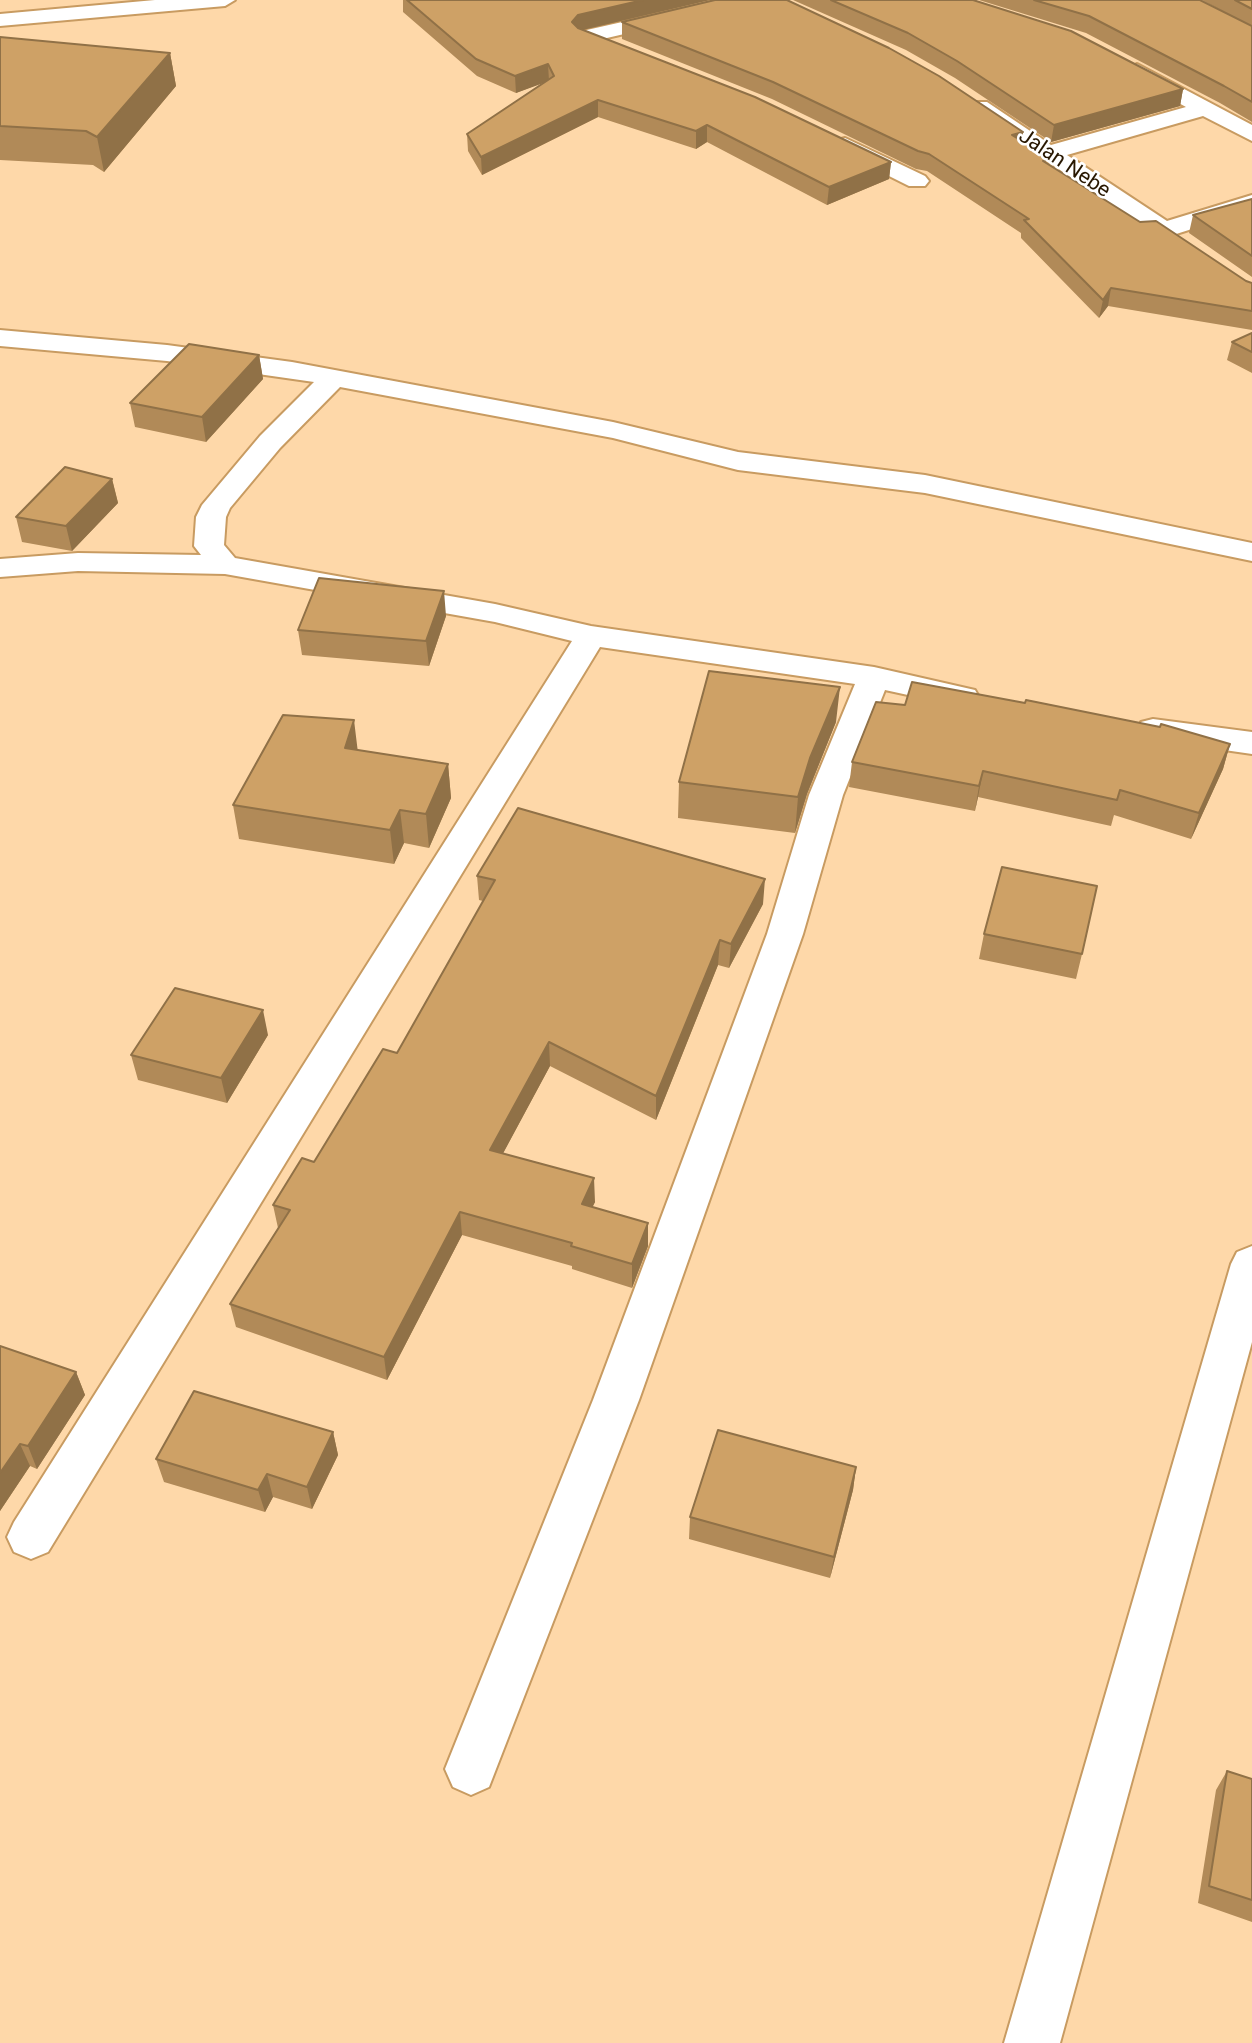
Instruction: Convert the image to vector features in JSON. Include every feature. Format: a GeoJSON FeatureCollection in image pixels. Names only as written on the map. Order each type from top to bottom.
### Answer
{"type":"FeatureCollection","features":[{"type":"Feature","properties":{"kind":"street"},"geometry":{"type":"LineString","coordinates":[[0,20],[225,0]]}},
{"type":"Feature","properties":{"kind":"street"},"geometry":{"type":"LineString","coordinates":[[568,41],[747,0]]}},
{"type":"Feature","properties":{"kind":"street"},"geometry":{"type":"LineString","coordinates":[[592,37],[629,52]]}},
{"type":"Feature","properties":{"kind":"street"},"geometry":{"type":"LineString","coordinates":[[1120,61],[1252,134]]}},
{"type":"Feature","properties":{"kind":"street","name":"Jalan Nebe"},"geometry":{"type":"LineString","coordinates":[[957,93],[1186,246]]}},
{"type":"Feature","properties":{"kind":"street"},"geometry":{"type":"LineString","coordinates":[[1048,153],[1207,108]]}},
{"type":"Feature","properties":{"kind":"street"},"geometry":{"type":"LineString","coordinates":[[824,134],[917,181]]}},
{"type":"Feature","properties":{"kind":"street"},"geometry":{"type":"LineString","coordinates":[[1164,230],[1252,202]]}},
{"type":"Feature","properties":{"kind":"street"},"geometry":{"type":"LineString","coordinates":[[0,338],[149,350],[262,364],[613,430],[738,461],[925,484],[1252,552]]}},
{"type":"Feature","properties":{"kind":"street"},"geometry":{"type":"LineString","coordinates":[[225,565],[209,546],[211,517],[217,505],[255,458],[334,378]]}},
{"type":"Feature","properties":{"kind":"street"},"geometry":{"type":"LineString","coordinates":[[0,568],[117,561],[225,565],[495,613],[591,636],[874,677],[992,703]]}},
{"type":"Feature","properties":{"kind":"street"},"geometry":{"type":"LineString","coordinates":[[31,1537],[591,636]]}},
{"type":"Feature","properties":{"kind":"street"},"geometry":{"type":"LineString","coordinates":[[471,1769],[616,1400],[785,934],[827,795],[874,677]]}},
{"type":"Feature","properties":{"kind":"street"},"geometry":{"type":"LineString","coordinates":[[1127,726],[1252,743]]}},
{"type":"Feature","properties":{"kind":"street"},"geometry":{"type":"LineString","coordinates":[[1032,2043],[1252,1264]]}},
{"type":"Feature","properties":{"kind":"building"},"geometry":{"type":"Polygon","coordinates":[[[407,0],[643,0],[578,15],[572,22],[578,28],[755,97],[891,162],[829,187],[707,125],[696,131],[598,100],[481,157],[467,134],[554,76],[548,64],[515,76],[476,59],[407,0]]]}},
{"type":"Feature","properties":{"kind":"building"},"geometry":{"type":"Polygon","coordinates":[[[715,0],[787,0],[889,48],[939,76],[1023,132],[1012,135],[1050,159],[1043,161],[1140,222],[1156,221],[1252,283],[1252,311],[1111,288],[1103,300],[1024,220],[1029,219],[929,154],[773,82],[622,22],[715,0]]]}},
{"type":"Feature","properties":{"kind":"building"},"geometry":{"type":"Polygon","coordinates":[[[831,0],[973,0],[1071,31],[1183,89],[1054,125],[957,61],[908,33],[831,0]]]}},
{"type":"Feature","properties":{"kind":"building"},"geometry":{"type":"Polygon","coordinates":[[[1034,0],[1200,0],[1252,26],[1252,102],[1089,16],[1034,0]]]}},
{"type":"Feature","properties":{"kind":"building"},"geometry":{"type":"Polygon","coordinates":[[[1235,0],[1252,0],[1252,9],[1235,0]]]}},
{"type":"Feature","properties":{"kind":"building"},"geometry":{"type":"Polygon","coordinates":[[[0,37],[170,53],[97,137],[86,131],[0,126],[0,37]]]}},
{"type":"Feature","properties":{"kind":"building"},"geometry":{"type":"Polygon","coordinates":[[[1252,199],[1252,256],[1193,215],[1252,199]]]}},
{"type":"Feature","properties":{"kind":"building"},"geometry":{"type":"Polygon","coordinates":[[[1252,333],[1252,352],[1232,342],[1252,333]]]}},
{"type":"Feature","properties":{"kind":"building"},"geometry":{"type":"Polygon","coordinates":[[[189,344],[259,355],[202,417],[130,403],[189,344]]]}},
{"type":"Feature","properties":{"kind":"building"},"geometry":{"type":"Polygon","coordinates":[[[65,467],[112,479],[66,526],[16,517],[65,467]]]}},
{"type":"Feature","properties":{"kind":"building"},"geometry":{"type":"Polygon","coordinates":[[[319,578],[444,591],[426,641],[298,630],[319,578]]]}},
{"type":"Feature","properties":{"kind":"building"},"geometry":{"type":"Polygon","coordinates":[[[709,671],[840,687],[810,758],[798,797],[679,782],[709,671]]]}},
{"type":"Feature","properties":{"kind":"building"},"geometry":{"type":"Polygon","coordinates":[[[912,682],[1025,703],[1026,700],[1160,727],[1161,724],[1230,744],[1199,813],[1120,790],[1117,800],[983,771],[979,786],[852,762],[876,702],[905,705],[912,682]]]}},
{"type":"Feature","properties":{"kind":"building"},"geometry":{"type":"Polygon","coordinates":[[[283,715],[354,720],[345,748],[448,764],[426,814],[400,810],[390,830],[233,805],[283,715]]]}},
{"type":"Feature","properties":{"kind":"building"},"geometry":{"type":"Polygon","coordinates":[[[518,808],[765,879],[731,944],[720,940],[656,1096],[549,1042],[490,1150],[594,1178],[582,1204],[648,1223],[632,1264],[571,1246],[572,1243],[460,1212],[384,1357],[230,1304],[290,1210],[273,1205],[302,1158],[314,1162],[383,1049],[397,1053],[495,880],[477,876],[518,808]]]}},
{"type":"Feature","properties":{"kind":"building"},"geometry":{"type":"Polygon","coordinates":[[[1002,867],[1097,886],[1082,954],[984,934],[1002,867]]]}},
{"type":"Feature","properties":{"kind":"building"},"geometry":{"type":"Polygon","coordinates":[[[175,988],[263,1010],[221,1078],[131,1055],[175,988]]]}},
{"type":"Feature","properties":{"kind":"building"},"geometry":{"type":"Polygon","coordinates":[[[0,1346],[76,1372],[28,1446],[20,1444],[0,1473],[0,1346]]]}},
{"type":"Feature","properties":{"kind":"building"},"geometry":{"type":"Polygon","coordinates":[[[194,1391],[333,1432],[307,1487],[267,1474],[258,1490],[156,1459],[194,1391]]]}},
{"type":"Feature","properties":{"kind":"building"},"geometry":{"type":"Polygon","coordinates":[[[718,1430],[856,1467],[834,1557],[690,1517],[718,1430]]]}},
{"type":"Feature","properties":{"kind":"building"},"geometry":{"type":"Polygon","coordinates":[[[1227,1771],[1252,1779],[1252,1900],[1209,1886],[1227,1771]]]}}]}
